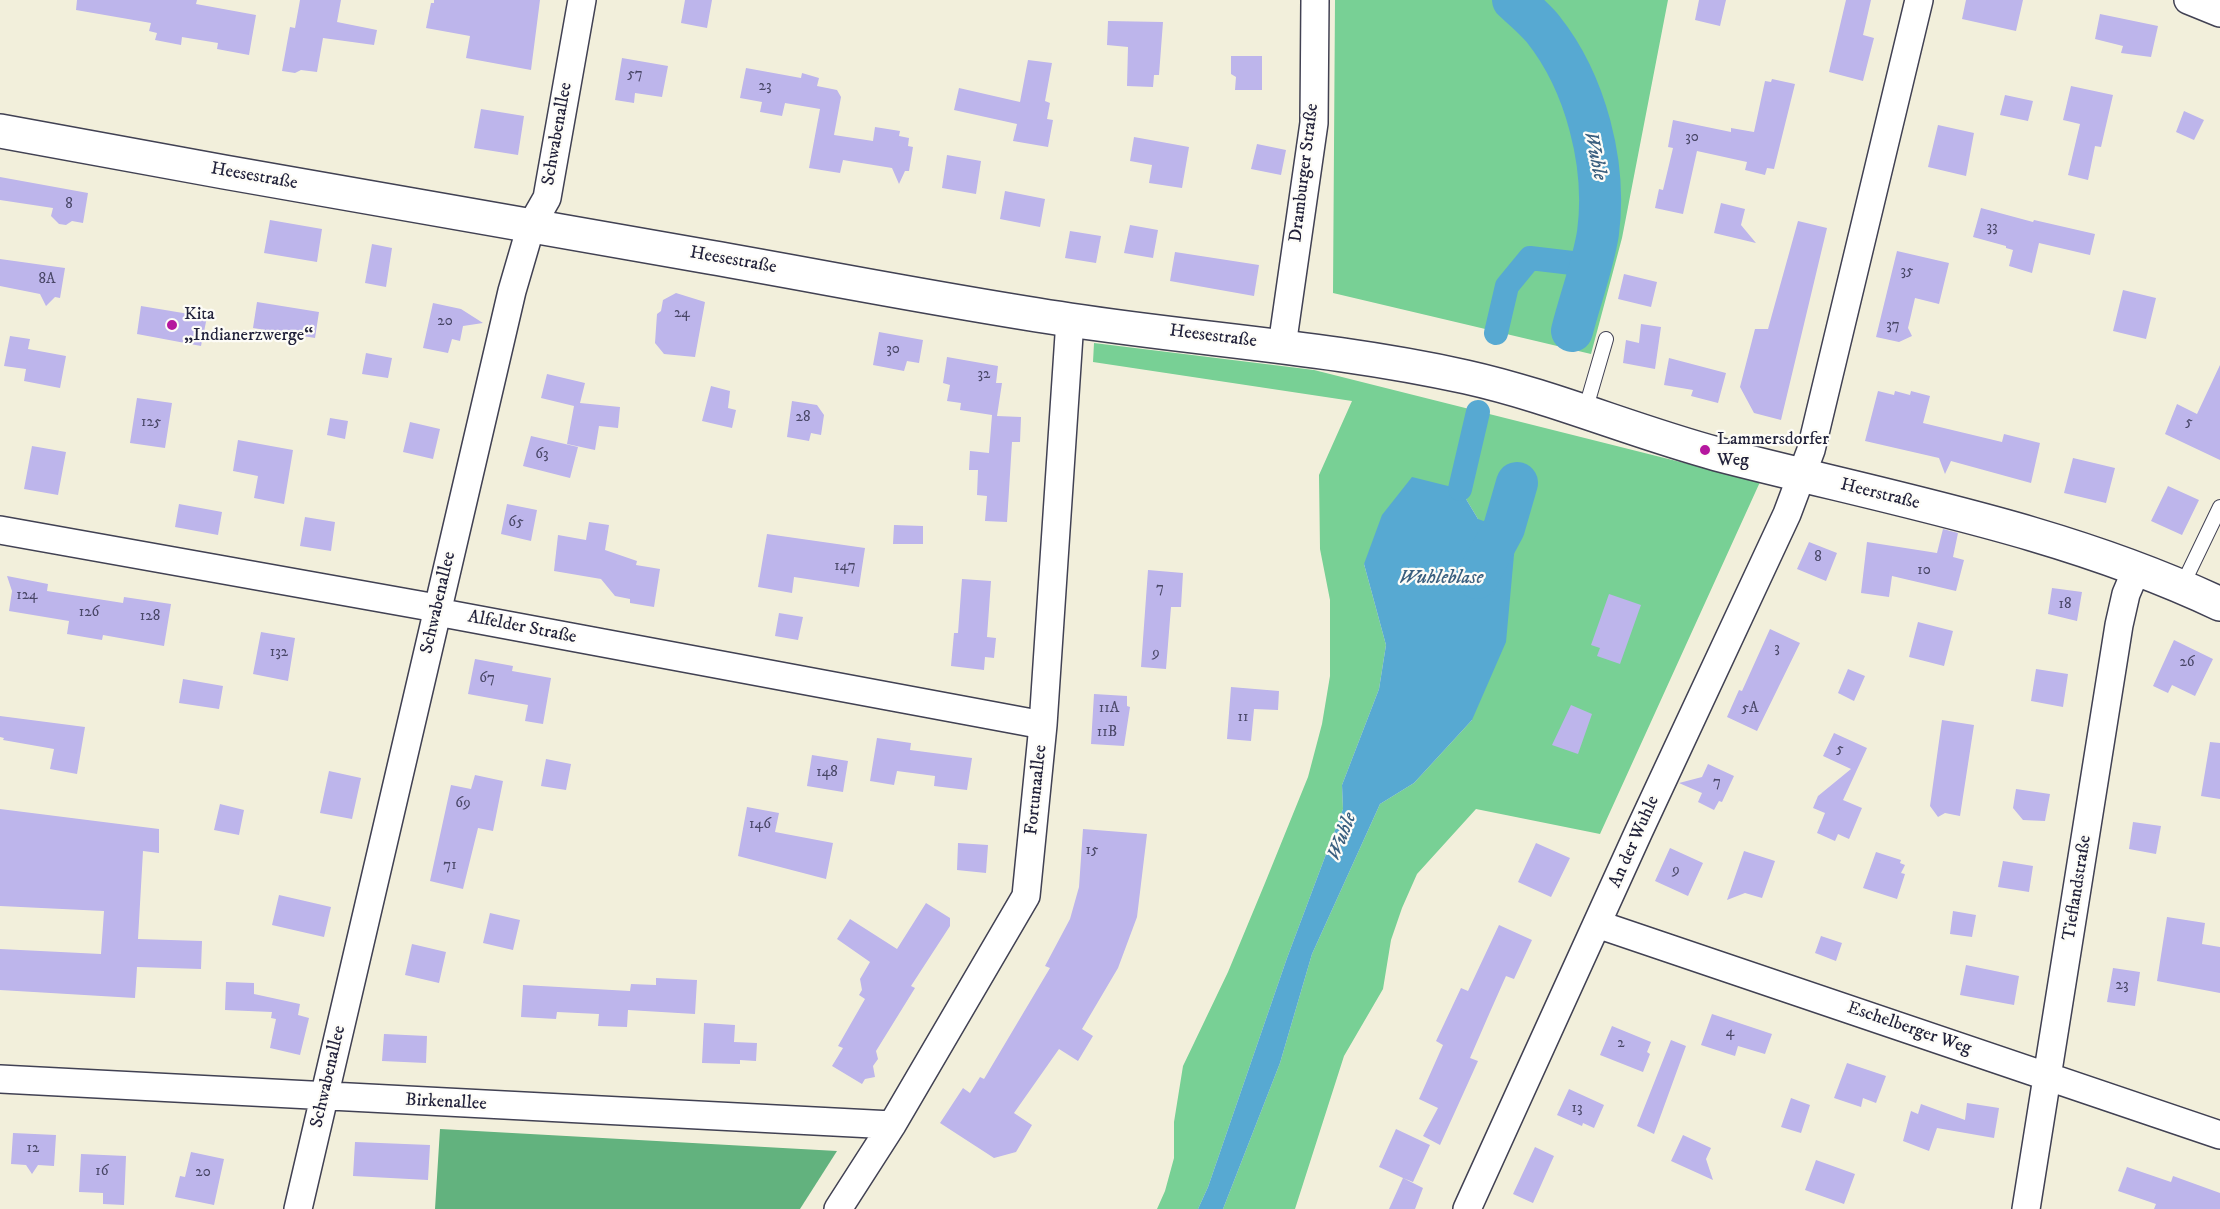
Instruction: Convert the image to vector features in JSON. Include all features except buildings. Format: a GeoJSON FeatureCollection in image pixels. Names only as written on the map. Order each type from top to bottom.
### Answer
{"type":"FeatureCollection","features":[{"type":"Feature","properties":{"kind":"street","name":"Schwabenallee"},"geometry":{"type":"LineString","coordinates":[[298,1209],[512,291],[531,226],[547,198],[582,0]]}},
{"type":"Feature","properties":{"kind":"street","name":"Dramburger Straße"},"geometry":{"type":"LineString","coordinates":[[1282,346],[1314,123],[1315,0]]}},
{"type":"Feature","properties":{"kind":"street"},"geometry":{"type":"LineString","coordinates":[[1802,474],[1811,450],[1919,0]]}},
{"type":"Feature","properties":{"kind":"street"},"geometry":{"type":"LineString","coordinates":[[2187,0],[2220,13]]}},
{"type":"Feature","properties":{"kind":"street","name":"Heesestraße"},"geometry":{"type":"LineString","coordinates":[[0,131],[1070,320],[1282,346],[1404,364],[1468,377]]}},
{"type":"Feature","properties":{"kind":"street","name":"Fortunaallee"},"geometry":{"type":"LineString","coordinates":[[838,1209],[892,1125],[1026,896],[1043,725],[1070,320]]}},
{"type":"Feature","properties":{"kind":"street","name":"Heerstraße"},"geometry":{"type":"LineString","coordinates":[[1468,377],[1512,388],[1714,453],[1802,474],[2090,551],[2182,586],[2220,604]]}},
{"type":"Feature","properties":{"kind":"street","name":"An der Wuhle"},"geometry":{"type":"LineString","coordinates":[[1467,1209],[1787,514],[1802,474]]}},
{"type":"Feature","properties":{"kind":"street","name":"Alfelder Straße"},"geometry":{"type":"LineString","coordinates":[[0,530],[425,606],[437,612],[1043,725]]}},
{"type":"Feature","properties":{"kind":"street","name":"Tieflandstraße"},"geometry":{"type":"LineString","coordinates":[[2026,1209],[2119,625],[2126,594],[2137,568]]}},
{"type":"Feature","properties":{"kind":"street","name":"Eschelberger Weg"},"geometry":{"type":"LineString","coordinates":[[1598,924],[2220,1134]]}},
{"type":"Feature","properties":{"kind":"street","name":"Birkenallee"},"geometry":{"type":"LineString","coordinates":[[0,1079],[324,1098],[892,1125]]}},
{"type":"Feature","properties":{"kind":"lane"},"geometry":{"type":"LineString","coordinates":[[1585,413],[1606,339]]}},
{"type":"Feature","properties":{"kind":"lane"},"geometry":{"type":"LineString","coordinates":[[2182,586],[2220,507]]}},
{"type":"Feature","properties":{"kind":"green space"},"geometry":{"type":"Polygon","coordinates":[[[1335,0],[1668,0],[1622,238],[1591,354],[1333,293],[1335,0]]]}},
{"type":"Feature","properties":{"kind":"green space"},"geometry":{"type":"Polygon","coordinates":[[[1094,343],[1314,370],[1760,482],[1600,834],[1476,809],[1417,874],[1391,940],[1383,989],[1344,1056],[1295,1209],[1223,1209],[1280,1063],[1312,954],[1380,804],[1414,783],[1472,720],[1478,519],[1460,489],[1364,564],[1386,645],[1379,689],[1342,785],[1343,809],[1287,958],[1208,1187],[1198,1209],[1157,1209],[1165,1191],[1174,1158],[1174,1122],[1183,1066],[1228,972],[1265,883],[1308,777],[1322,724],[1330,676],[1330,600],[1320,549],[1319,475],[1352,401],[1093,362],[1094,343]]]}},
{"type":"Feature","properties":{"kind":"green space"},"geometry":{"type":"Polygon","coordinates":[[[440,1129],[837,1151],[800,1209],[435,1209],[440,1129]]]}},
{"type":"Feature","properties":{"kind":"water","name":"Wuhleblase"},"geometry":{"type":"Polygon","coordinates":[[[1412,477],[1460,489],[1478,519],[1516,533],[1506,642],[1472,720],[1414,783],[1380,804],[1312,954],[1280,1063],[1223,1209],[1198,1209],[1208,1187],[1287,958],[1343,809],[1342,785],[1379,689],[1386,645],[1364,564],[1382,515],[1412,477]]]}},
{"type":"Feature","properties":{"kind":"waterway","name":"Wuhle"},"geometry":{"type":"LineString","coordinates":[[1513,0],[1543,29],[1558,50],[1582,99],[1596,153],[1600,207],[1598,233],[1572,331]]}},
{"type":"Feature","properties":{"kind":"waterway"},"geometry":{"type":"LineString","coordinates":[[1496,333],[1507,286],[1530,258],[1589,265]]}},
{"type":"Feature","properties":{"kind":"waterway"},"geometry":{"type":"LineString","coordinates":[[1460,489],[1478,412]]}},
{"type":"Feature","properties":{"kind":"waterway","name":"Wuhle"},"geometry":{"type":"LineString","coordinates":[[1477,578],[1504,528],[1517,483]]}},
{"type":"Feature","properties":{"kind":"place","name":"Kita „Indianerzwerge“"},"geometry":{"type":"Point","coordinates":[172,325]}},
{"type":"Feature","properties":{"kind":"place","name":"Lammersdorfer Weg"},"geometry":{"type":"Point","coordinates":[1705,450]}}]}
